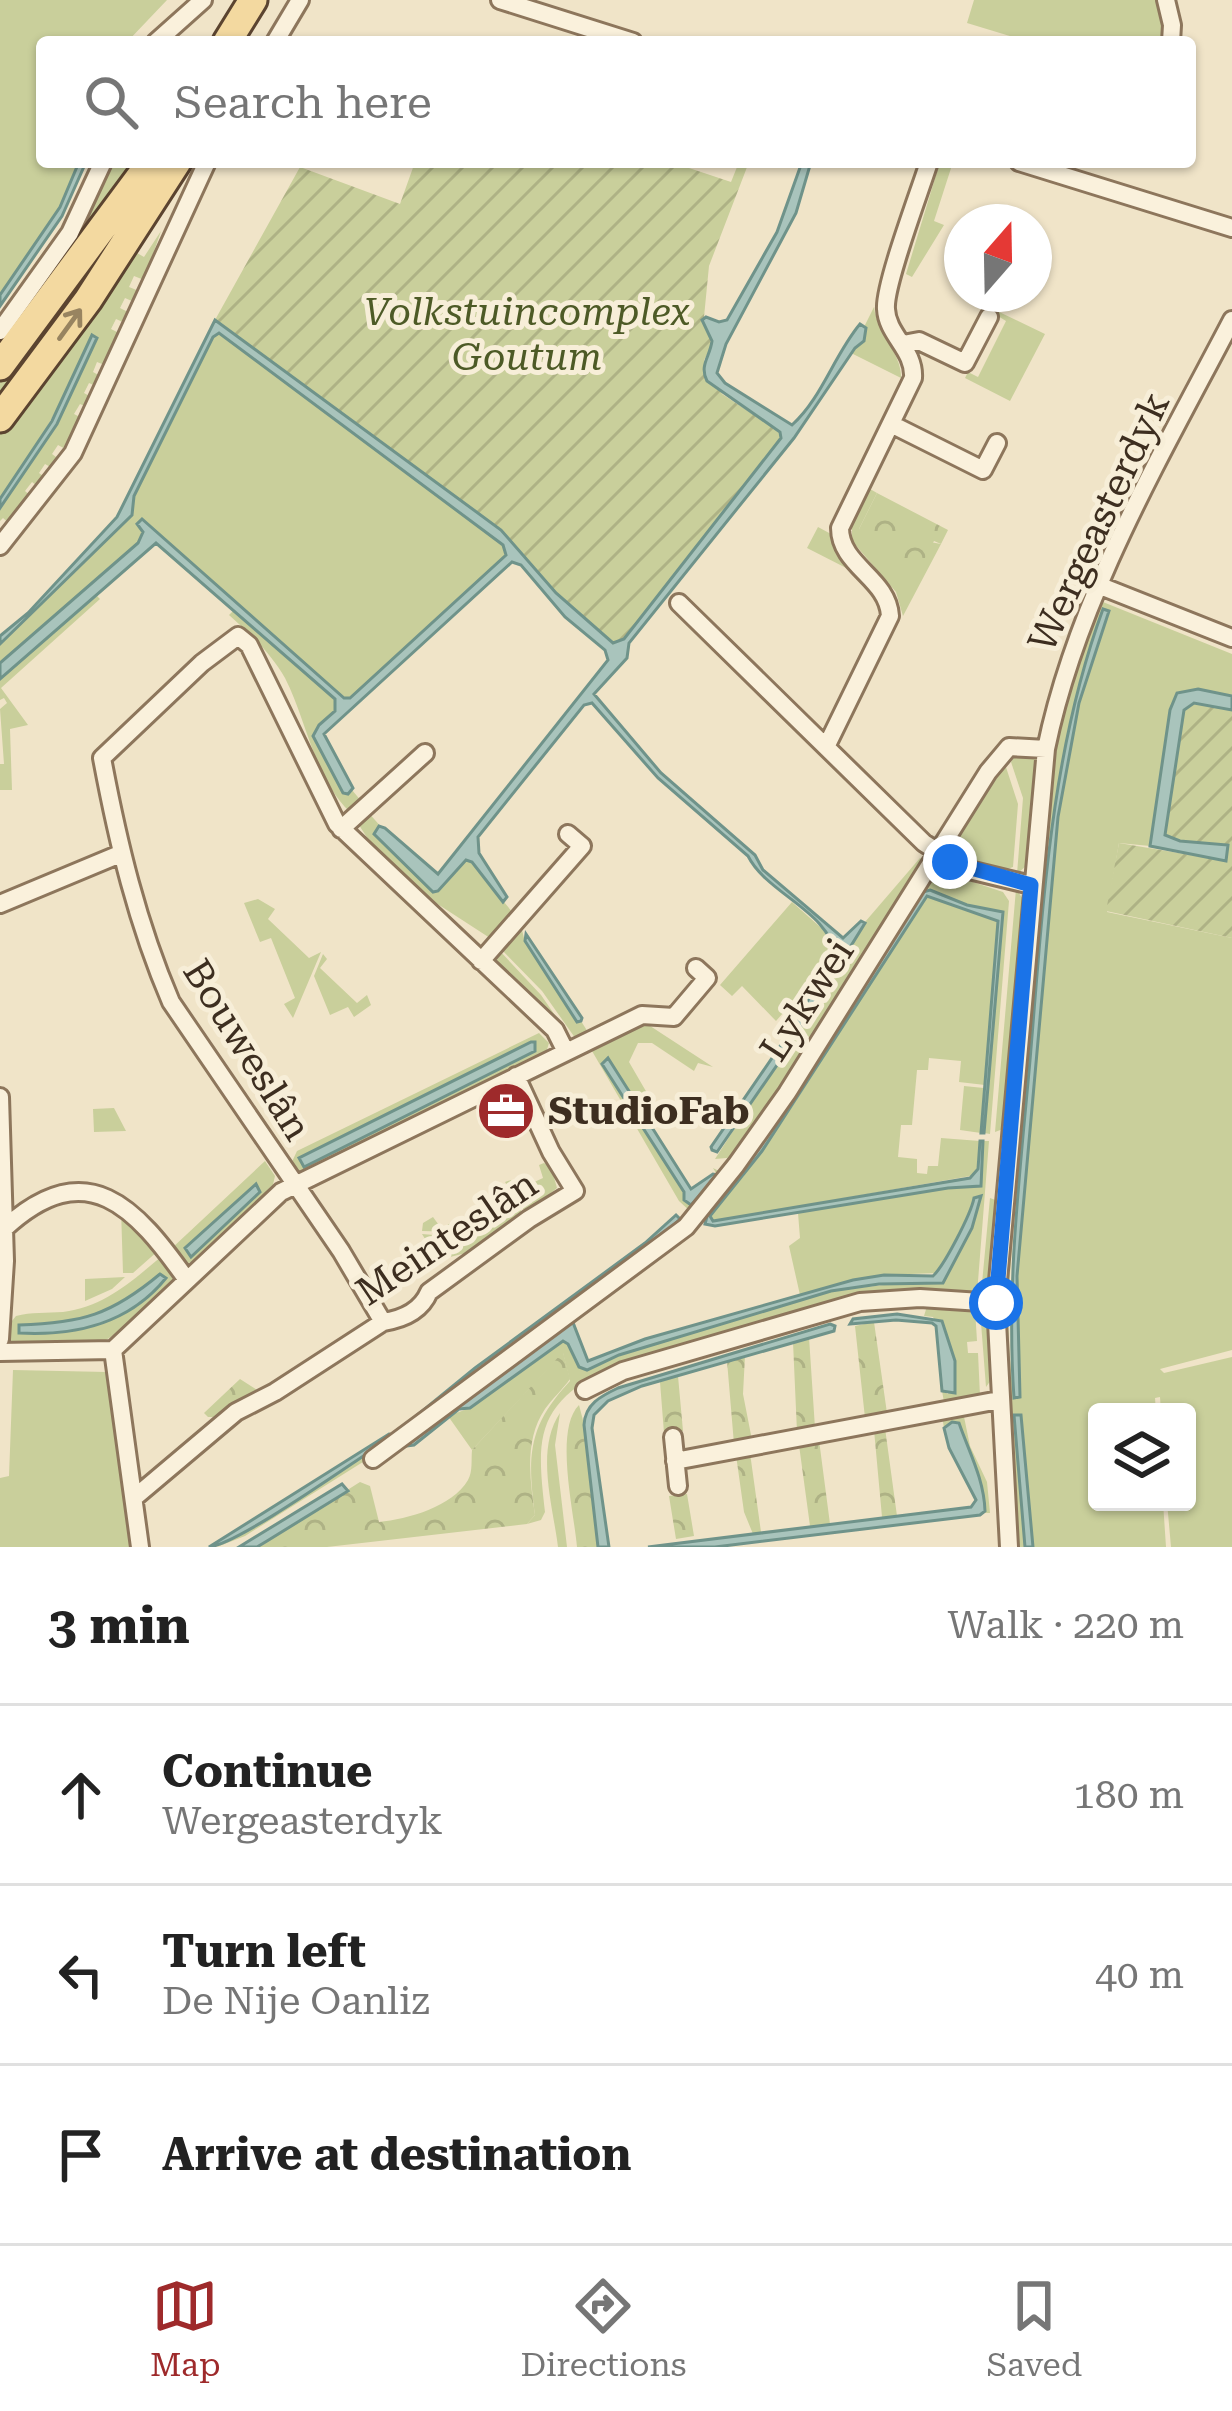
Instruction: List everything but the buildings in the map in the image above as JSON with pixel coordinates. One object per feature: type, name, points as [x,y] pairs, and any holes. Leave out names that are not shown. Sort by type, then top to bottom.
[{"type":"main road","points":[[231,36],[253,0]]},
{"type":"main road","points":[[253,36],[274,0]]},
{"type":"main road","points":[[0,366],[147,168]]},
{"type":"main road","points":[[0,418],[88,300],[173,168]]},
{"type":"street","points":[[163,36],[203,0]]},
{"type":"street","points":[[278,36],[300,0]]},
{"type":"street","points":[[500,0],[536,5],[617,36]]},
{"type":"street","points":[[1166,0],[1171,36]]},
{"type":"street","points":[[0,331],[70,233],[100,168]]},
{"type":"street","points":[[0,546],[62,471],[81,438],[204,168]]},
{"type":"street","points":[[826,747],[890,616],[884,593],[843,548],[839,537],[842,520],[914,379],[911,359],[886,317],[885,304],[927,168]]},
{"type":"street","points":[[1038,168],[1232,228]]},
{"type":"street","points":[[903,344],[919,341],[965,363],[989,317]]},
{"type":"street","name":"Wergeasterdyk","points":[[1009,1547],[996,1303],[1046,749],[1065,674],[1098,585],[1232,320]]},
{"type":"street","points":[[892,424],[983,470],[997,443]]},
{"type":"street","points":[[1098,585],[1232,638]]},
{"type":"street","points":[[679,603],[938,854],[965,869],[1031,885]]},
{"type":"street","name":"Bouweslân","points":[[341,829],[249,645],[238,636],[202,663],[101,758],[120,854],[171,1002],[341,1251],[383,1322]]},
{"type":"street","name":"Lykwei","points":[[373,1460],[686,1227],[787,1093],[1009,747],[1046,749]]},
{"type":"street","points":[[425,753],[341,829],[555,1030],[566,1052]]},
{"type":"street","points":[[481,961],[582,846],[568,834]]},
{"type":"street","points":[[0,904],[120,854]]},
{"type":"street","points":[[0,1352],[113,1350],[281,1192],[642,1015],[674,1017],[707,978],[696,968]]},
{"type":"street","name":"Meinteslân","points":[[134,1498],[236,1412],[383,1322],[401,1319],[425,1303],[430,1292],[575,1191],[516,1076]]},
{"type":"street","points":[[0,1097],[4,1229],[0,1339]]},
{"type":"street","points":[[4,1229],[44,1199],[70,1193],[101,1196],[141,1219],[187,1280]]},
{"type":"street","points":[[585,1390],[623,1371],[860,1302],[920,1298],[996,1303]]},
{"type":"street","points":[[113,1350],[140,1547]]},
{"type":"street","points":[[675,1462],[999,1400]]},
{"type":"street","points":[[673,1437],[677,1486]]},
{"type":"green space","points":[[0,0],[167,0],[133,36],[36,36],[36,168],[76,168],[60,207],[0,295]]},
{"type":"green space","points":[[974,0],[1158,0],[1165,17],[1162,36],[1010,36],[967,23]]},
{"type":"green space","points":[[106,168],[128,168],[95,225],[0,352],[0,341],[58,260]]},
{"type":"green space","points":[[157,168],[131,220],[0,403],[0,378]]},
{"type":"green space","name":"Volkstuincomplex Goutum","points":[[299,168],[400,204],[413,168],[689,168],[731,182],[737,168],[747,168],[709,266],[704,317],[712,346],[704,360],[722,394],[780,432],[781,438],[624,639],[614,643],[556,593],[501,530],[215,320]]},
{"type":"green space","points":[[938,168],[951,168],[934,221],[944,225],[912,277],[906,274]]},
{"type":"green space","points":[[161,231],[144,280],[134,276],[129,287],[139,291],[134,302],[125,298],[120,308],[130,313],[125,323],[116,319],[111,329],[121,334],[107,366],[97,362],[93,372],[102,377],[98,387],[89,383],[84,393],[93,398],[89,408],[80,404],[74,414],[84,419],[67,450],[58,445],[52,454],[60,460],[54,469],[45,464],[39,473],[47,479],[41,489],[32,482],[25,491],[33,498],[11,525],[3,518],[0,521],[0,508],[57,424],[72,382],[29,459],[0,499],[0,430],[97,300],[137,253],[144,257]]},
{"type":"green space","points":[[874,307],[898,360],[901,378],[851,353]]},
{"type":"green space","points":[[993,313],[1045,334],[1010,401],[965,378],[968,372],[978,377],[1006,321]]},
{"type":"green space","points":[[220,332],[504,545],[506,555],[350,698],[344,698],[141,519],[138,543],[0,663],[0,644],[132,515],[134,496],[213,337]]},
{"type":"green space","points":[[870,489],[877,493],[859,529],[941,544],[903,616],[896,592],[852,541],[852,526]]},
{"type":"green space","points":[[877,493],[948,530],[941,544],[934,541],[909,588],[859,529]]},
{"type":"green space","points":[[818,527],[831,534],[856,573],[807,548]]},
{"type":"green space","points":[[97,596],[100,599],[1,688],[28,725],[10,729],[12,790],[0,790],[0,764],[4,764],[0,709],[7,703],[0,700],[0,679]]},
{"type":"green space","points":[[1098,600],[1232,654],[1232,696],[1198,689],[1177,694],[1170,710],[1150,846],[1119,843],[1107,912],[1232,938],[1232,1350],[1160,1369],[1164,1373],[1232,1357],[1232,1547],[1171,1547],[1168,1511],[1196,1511],[1196,1403],[1160,1403],[1160,1397],[1155,1403],[1088,1403],[1088,1511],[1164,1511],[1166,1547],[1033,1547],[1022,1416],[1018,1414],[1014,1416],[1025,1547],[1018,1547],[1002,1314],[1047,785],[1066,692]],"holes":[[[1104,610],[1108,612],[1079,703],[1058,817],[1017,1276],[1020,1397],[1015,1398],[1009,1331],[1011,1261],[1046,863],[1067,734]]]},
{"type":"green space","points":[[233,611],[335,699],[335,711],[313,736],[342,792],[352,790],[362,802],[350,812],[319,766],[285,678],[267,652],[229,615]]},
{"type":"green space","points":[[1194,703],[1232,710],[1232,938],[1106,911],[1119,843],[1226,861],[1227,845],[1165,835],[1183,710]]},
{"type":"green space","points":[[1017,753],[1036,756],[1037,765],[1026,866],[1017,874],[1023,798],[1011,762]]},
{"type":"green space","points":[[1004,761],[1018,804],[1013,867],[998,870],[951,853],[950,843]]},
{"type":"green space","points":[[367,811],[438,891],[462,862],[471,862],[513,913],[493,940],[436,903],[368,839],[357,822]]},
{"type":"green space","points":[[920,858],[927,864],[819,1037],[801,1033],[783,1013],[776,1021],[742,986],[732,996],[720,985],[792,902],[827,933],[835,956],[794,1023],[799,1030],[865,922]]},
{"type":"green space","points":[[946,873],[1003,892],[1009,901],[990,1134],[984,1133],[1003,913],[930,890],[917,901],[791,1101],[697,1227],[930,875]]},
{"type":"green space","points":[[1016,889],[1023,899],[1004,1123],[995,1132]]},
{"type":"green space","points":[[931,896],[998,921],[985,1085],[959,1082],[961,1061],[929,1058],[928,1070],[917,1070],[912,1125],[901,1125],[898,1157],[917,1159],[917,1173],[927,1174],[928,1166],[938,1166],[941,1138],[980,1141],[976,1175],[713,1221],[712,1210],[743,1177],[794,1104],[924,898]]},
{"type":"green space","points":[[258,899],[275,909],[268,919],[309,958],[321,952],[293,1018],[284,1004],[295,998],[271,938],[260,942],[244,903]]},
{"type":"green space","points":[[521,926],[524,938],[591,1037],[578,1042],[542,991],[500,948]]},
{"type":"green space","points":[[499,950],[541,995],[570,1037],[496,967],[493,958]]},
{"type":"green space","points":[[323,954],[327,959],[320,968],[357,1003],[367,995],[371,1005],[354,1017],[348,1007],[330,1015],[314,976]]},
{"type":"green space","points":[[644,1022],[713,1067],[698,1063],[694,1071],[652,1043],[638,1043],[629,1062],[647,1093],[637,1103],[608,1058],[602,1063],[685,1201],[716,1173],[713,1168],[725,1174],[693,1214],[679,1201],[592,1051]]},
{"type":"green space","points":[[539,1033],[549,1043],[546,1053],[302,1173],[290,1166],[297,1151]],"holes":[[[535,1043],[535,1051],[305,1166],[299,1158]]]},
{"type":"green space","points":[[793,1038],[808,1054],[738,1157],[715,1159]]},
{"type":"green space","points":[[964,1086],[984,1088],[981,1133],[960,1130]]},
{"type":"green space","points":[[114,1108],[126,1131],[94,1132],[93,1109]]},
{"type":"green space","points":[[983,1141],[989,1141],[977,1294],[859,1295],[603,1371],[564,1398],[545,1429],[541,1466],[545,1512],[541,1520],[527,1524],[535,1515],[531,1458],[538,1427],[570,1381],[563,1353],[472,1450],[448,1416],[470,1408],[563,1341],[574,1360],[587,1370],[619,1355],[831,1291],[946,1278],[972,1228],[974,1198],[938,1273],[883,1275],[800,1295],[789,1246],[800,1238],[798,1213],[980,1186]]},
{"type":"green space","points":[[265,1161],[275,1176],[272,1189],[199,1259],[186,1264],[171,1249]]},
{"type":"green space","points":[[539,1165],[551,1167],[557,1188],[526,1213],[505,1182],[511,1180],[517,1190],[543,1178]]},
{"type":"green space","points":[[503,1183],[511,1199],[457,1232],[422,1231],[423,1223],[433,1217],[441,1228],[502,1198],[497,1187]]},
{"type":"green space","points":[[990,1198],[998,1201],[990,1283],[981,1294]]},
{"type":"green space","points":[[513,1202],[524,1214],[474,1251],[438,1260],[422,1234],[458,1237]]},
{"type":"green space","points":[[121,1209],[159,1250],[133,1273],[123,1273]]},
{"type":"green space","points":[[162,1256],[176,1276],[174,1282],[132,1324],[96,1346],[9,1340],[7,1327],[16,1316],[92,1305]],"holes":[[[160,1274],[138,1306],[112,1320],[19,1333],[93,1318],[124,1302]]]},
{"type":"green space","points":[[125,1277],[112,1289],[85,1301],[85,1279]]},
{"type":"green space","points":[[927,1306],[975,1309],[977,1341],[967,1342],[968,1353],[978,1353],[980,1396],[944,1402],[942,1391],[948,1394],[955,1361],[933,1317],[924,1316]]},
{"type":"green space","points":[[980,1310],[989,1318],[991,1380],[986,1387]]},
{"type":"green space","points":[[874,1322],[887,1413],[865,1418],[855,1326]]},
{"type":"green space","points":[[809,1337],[815,1428],[797,1432],[793,1342]]},
{"type":"green space","points":[[563,1352],[570,1379],[545,1409],[534,1434],[530,1474],[535,1515],[527,1524],[327,1547],[257,1547],[360,1482],[370,1486],[379,1522],[416,1515],[451,1498],[470,1477],[472,1450]]},
{"type":"green space","points":[[745,1356],[743,1394],[752,1440],[734,1444],[727,1361]]},
{"type":"green space","points":[[13,1370],[107,1372],[132,1547],[0,1547],[0,1478],[9,1476]]},
{"type":"green space","points":[[678,1376],[683,1431],[664,1433],[660,1382]]},
{"type":"green space","points":[[240,1379],[257,1390],[208,1417],[204,1413]]},
{"type":"green space","points":[[579,1405],[598,1547],[577,1547],[567,1452],[572,1417]]},
{"type":"green space","points":[[963,1412],[970,1446],[987,1482],[990,1513],[984,1513],[979,1479],[959,1424],[951,1422],[944,1428],[942,1416]]},
{"type":"green space","points":[[560,1413],[555,1445],[567,1547],[558,1547],[547,1461]]},
{"type":"green space","points":[[885,1428],[897,1516],[882,1517],[874,1430]]},
{"type":"green space","points":[[396,1431],[400,1437],[382,1450],[245,1536],[217,1547]]},
{"type":"green space","points":[[819,1440],[830,1524],[810,1526],[799,1445]]},
{"type":"green space","points":[[750,1453],[761,1532],[753,1534],[744,1512],[736,1455]]},
{"type":"green space","points":[[687,1494],[694,1536],[676,1539],[669,1496]]},
{"type":"water","points":[[76,168],[83,168],[62,216],[0,306],[0,295],[60,207]]},
{"type":"water","points":[[800,168],[809,168],[796,213],[726,344],[717,373],[725,383],[792,425],[812,402],[860,324],[866,328],[864,341],[794,438],[629,643],[627,658],[594,694],[661,773],[843,938],[861,921],[865,923],[799,1030],[794,1023],[835,956],[831,941],[811,915],[658,778],[592,703],[584,705],[478,837],[479,853],[507,897],[503,902],[466,860],[433,892],[374,834],[379,826],[385,828],[438,874],[608,660],[605,650],[565,617],[521,565],[512,562],[324,734],[353,788],[348,794],[343,793],[313,736],[335,711],[335,699],[156,543],[0,679],[0,663],[138,543],[143,532],[137,524],[142,519],[344,698],[350,698],[506,555],[503,545],[219,333],[134,496],[132,515],[0,644],[0,636],[28,613],[117,517],[215,320],[501,530],[556,593],[613,643],[624,639],[781,438],[780,432],[707,381],[705,366],[712,341],[702,320],[727,320],[777,232]]},
{"type":"water","points":[[92,335],[97,338],[57,424],[0,508],[0,499],[52,421]]},
{"type":"water","points":[[1103,609],[1109,611],[1079,703],[1058,817],[1017,1276],[1020,1397],[1014,1398],[1015,1229],[1051,831],[1071,719]]},
{"type":"water","points":[[1198,689],[1232,696],[1232,710],[1194,703],[1184,710],[1165,835],[1228,845],[1226,861],[1150,846],[1170,710],[1177,693]]},
{"type":"water","points":[[930,890],[967,905],[1003,912],[984,1133],[998,921],[927,896],[762,1151],[710,1216],[713,1221],[970,1178],[978,1169],[983,1141],[981,1186],[705,1224],[709,1209],[791,1101],[923,892]]},
{"type":"water","points":[[526,934],[581,1021],[577,1022],[525,941]]},
{"type":"water","points":[[785,1039],[793,1042],[717,1152],[712,1150],[711,1147]]},
{"type":"water","points":[[535,1042],[535,1051],[304,1167],[299,1158]]},
{"type":"water","points":[[608,1058],[691,1189],[718,1175],[691,1205],[602,1064]]},
{"type":"water","points":[[256,1184],[260,1192],[191,1257],[185,1248]]},
{"type":"water","points":[[981,1196],[972,1228],[943,1283],[831,1291],[619,1355],[587,1370],[579,1367],[563,1341],[470,1408],[459,1409],[414,1445],[406,1446],[572,1320],[588,1361],[645,1339],[853,1280],[933,1276],[974,1198]]},
{"type":"water","points":[[676,1215],[680,1219],[647,1250],[404,1426],[645,1243]]},
{"type":"water","points":[[160,1274],[166,1278],[151,1294],[100,1324],[61,1332],[19,1333],[19,1325],[78,1319],[110,1308]]},
{"type":"water","points":[[897,1314],[942,1321],[955,1361],[955,1393],[942,1391],[932,1323],[850,1324],[853,1319]]},
{"type":"water","points":[[830,1324],[834,1331],[642,1386],[608,1401],[594,1415],[592,1428],[609,1547],[598,1547],[584,1425],[595,1402],[618,1388]]},
{"type":"water","points":[[1014,1415],[1021,1415],[1033,1547],[1025,1547]]},
{"type":"water","points":[[959,1423],[979,1477],[985,1511],[980,1515],[715,1547],[648,1547],[971,1507],[976,1500],[944,1428]]},
{"type":"water","points":[[393,1435],[292,1503],[209,1547]]},
{"type":"water","points":[[342,1484],[348,1491],[267,1541],[257,1547],[239,1547]]},
{"type":"place","name":"StudioFab","points":[[506,1111]]},
{"type":"route","points":[[950,862],[1031,885],[996,1303]]}]
